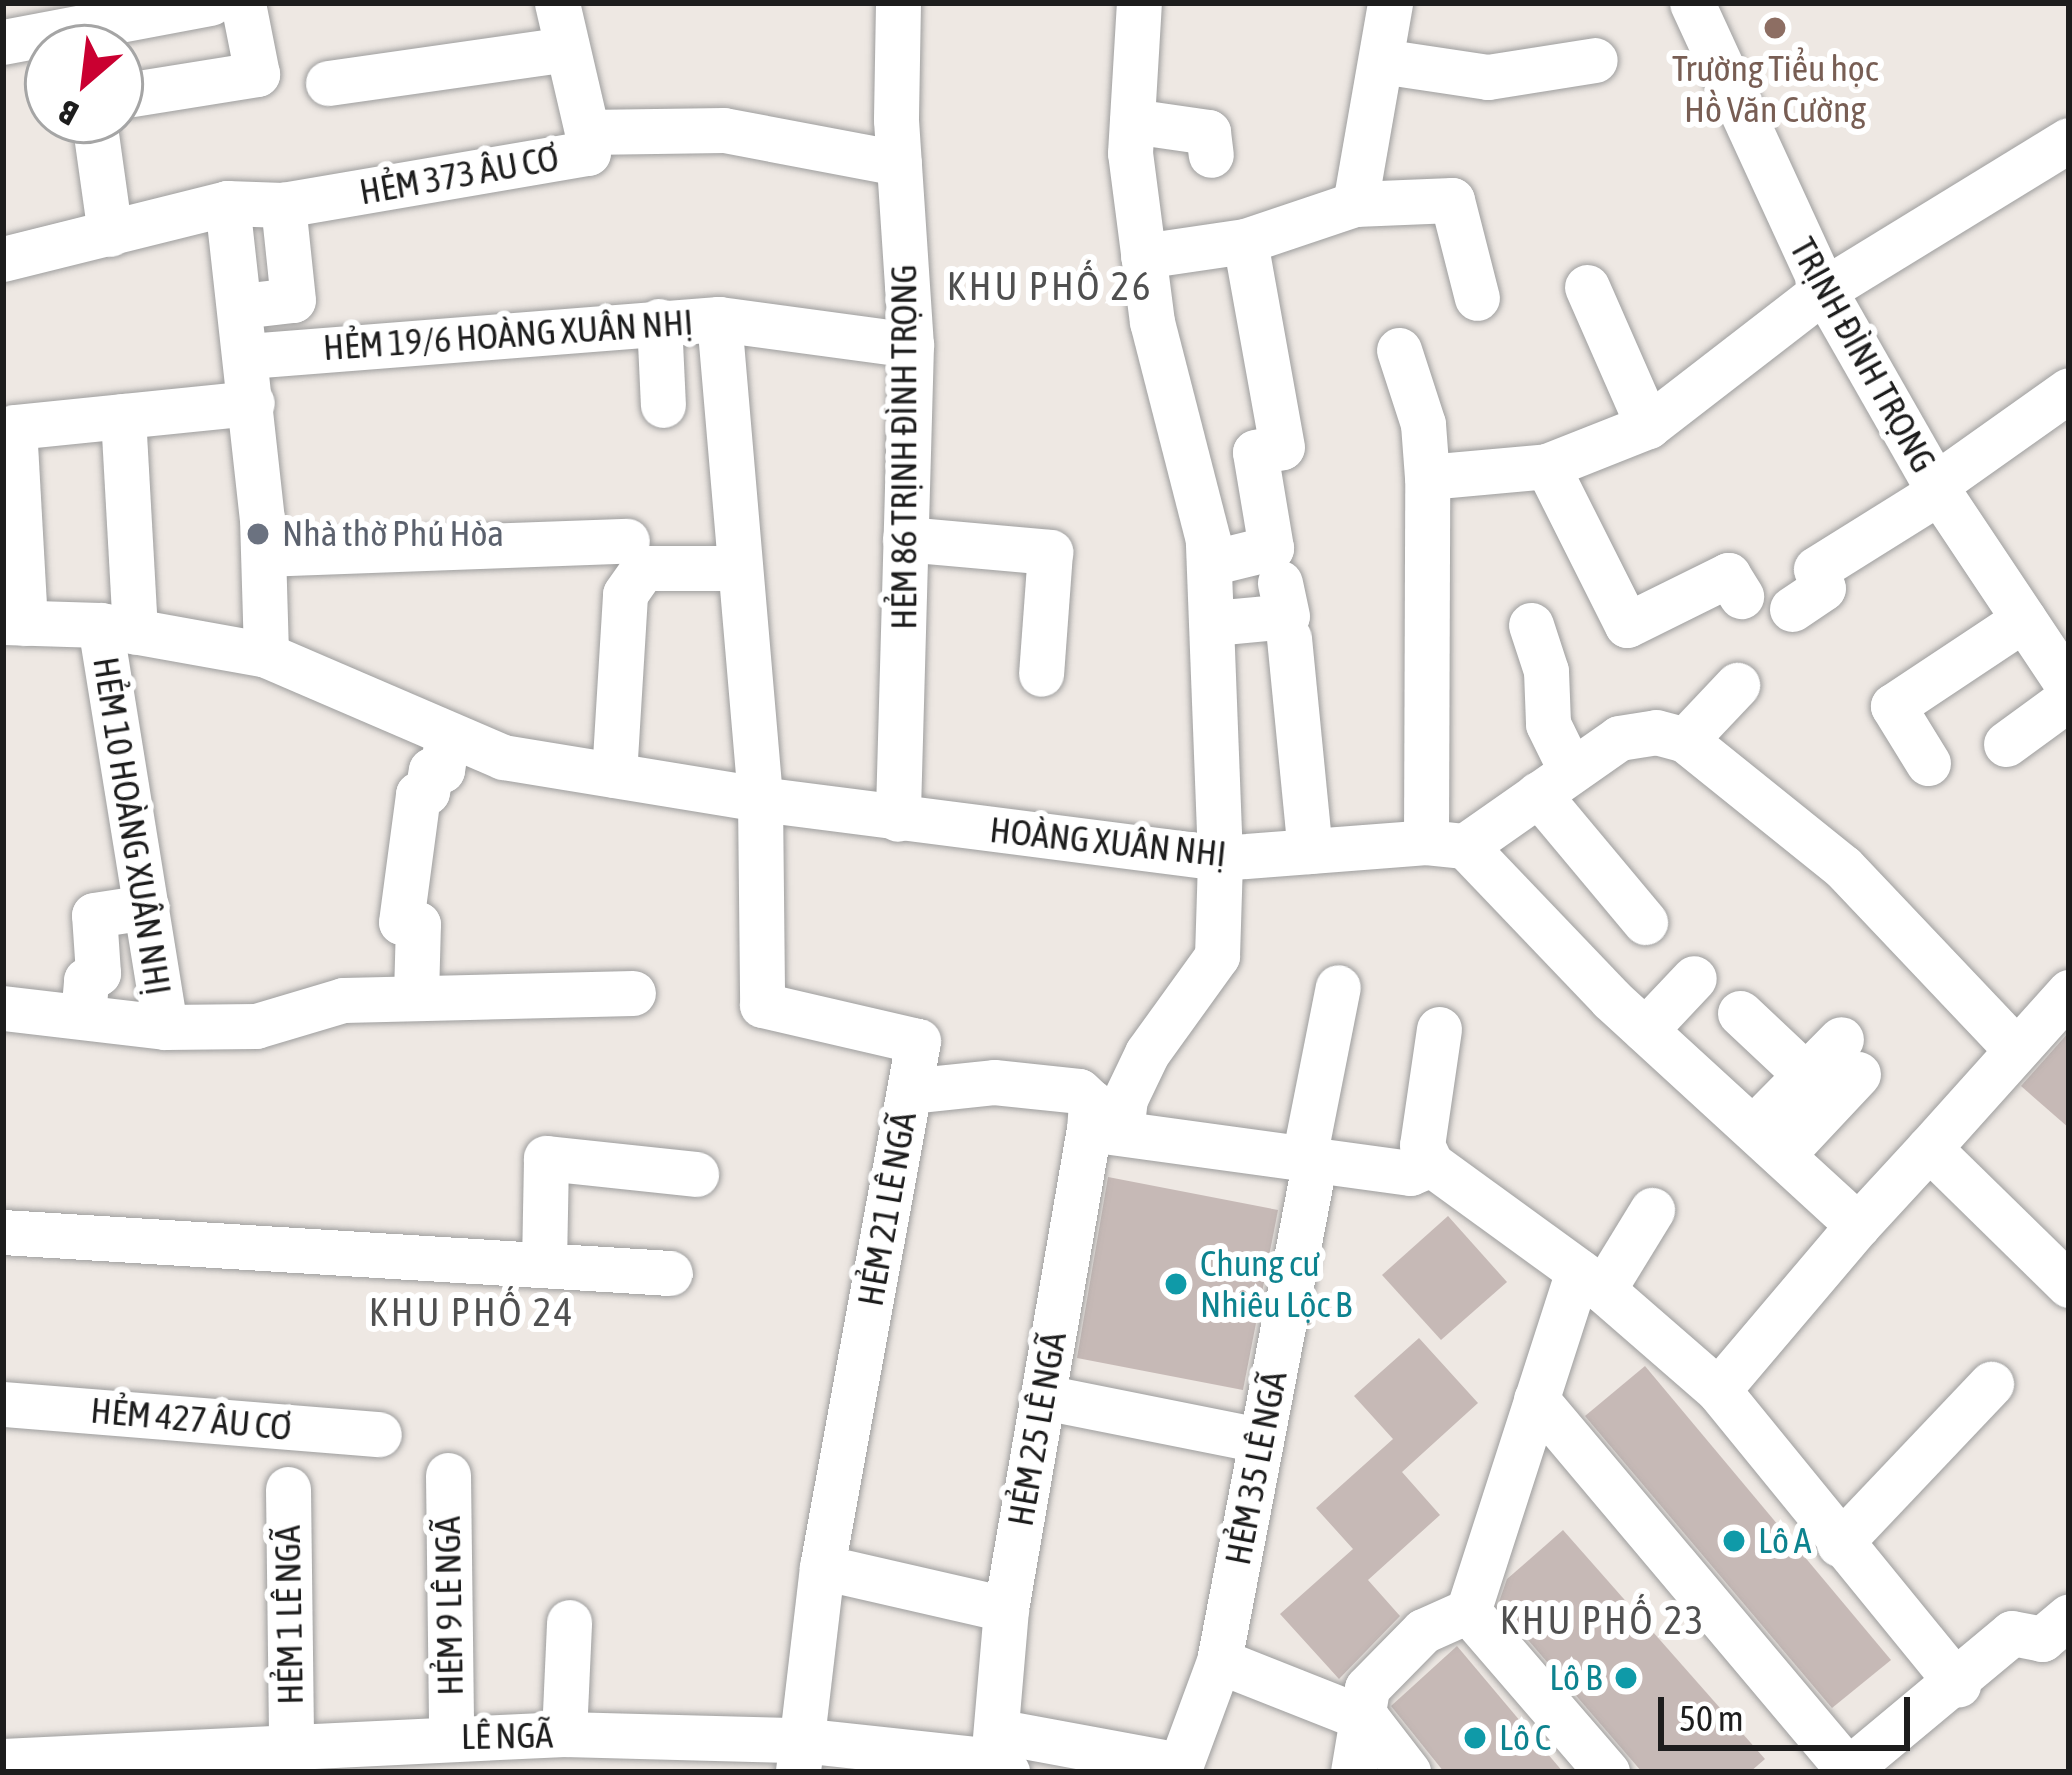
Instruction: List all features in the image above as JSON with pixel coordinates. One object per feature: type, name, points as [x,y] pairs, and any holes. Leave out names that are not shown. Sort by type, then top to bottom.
[{"type":"street","points":[[94,24],[210,3]]},
{"type":"street","points":[[144,92],[257,74],[243,3]]},
{"type":"street","name":"HẺM 86 TRỊNH ĐÌNH TRỌNG","points":[[898,3],[899,163],[911,345],[898,819]]},
{"type":"street","name":"HẺM 25 LÊ NGÃ","points":[[999,1755],[1006,1609],[1044,1397],[1105,1130],[1147,1054],[1216,956],[1220,858],[1210,563],[1143,256],[1132,121],[1139,3]]},
{"type":"street","points":[[1355,204],[1390,3]]},
{"type":"street","name":"TRỊNH ĐÌNH TRỌNG","points":[[1692,3],[1824,290],[1937,489],[2052,648]]},
{"type":"street","points":[[328,83],[569,16],[587,133]]},
{"type":"street","points":[[1381,61],[1487,77],[1595,60]]},
{"type":"street","points":[[1132,121],[1208,132],[1211,155]]},
{"type":"street","name":"HẺM 373 ÂU CƠ","points":[[3,259],[226,203],[283,205],[588,152],[587,133],[724,130],[899,163]]},
{"type":"street","points":[[1427,477],[1547,466],[1648,425],[1824,290],[2069,140]]},
{"type":"street","points":[[97,144],[110,234]]},
{"type":"street","points":[[1143,256],[1245,241],[1355,204],[1451,200],[1477,298]]},
{"type":"street","points":[[226,203],[248,356],[266,655]]},
{"type":"street","points":[[241,306],[293,300],[283,205]]},
{"type":"street","points":[[1210,563],[1271,548],[1256,452],[1282,447],[1245,241]]},
{"type":"street","points":[[1587,287],[1648,425]]},
{"type":"street","points":[[719,320],[760,799]]},
{"type":"street","name":"HẺM 19/6 HOÀNG XUÂN NHỊ","points":[[248,356],[719,320],[911,345]]},
{"type":"street","points":[[659,321],[663,405]]},
{"type":"street","points":[[1399,350],[1423,424],[1445,844],[1858,1226]]},
{"type":"street","points":[[1792,609],[1823,587],[1816,569],[1937,489],[2069,390]]},
{"type":"street","points":[[14,622],[14,427],[252,404]]},
{"type":"street","name":"HẺM 10 HOÀNG XUÂN NHỊ","points":[[123,416],[117,628],[146,907],[165,1027]]},
{"type":"street","points":[[1547,466],[1627,625],[1728,574],[1741,596]]},
{"type":"street","points":[[905,539],[1049,552],[1041,674]]},
{"type":"street","points":[[263,554],[627,541]]},
{"type":"street","points":[[614,775],[625,593],[643,568],[740,568]]},
{"type":"street","points":[[1213,622],[1287,616],[1280,583]]},
{"type":"street","name":"HOÀNG XUÂN NHỊ","points":[[14,622],[117,628],[266,655],[503,757],[760,799],[1220,858],[1445,844]]},
{"type":"street","points":[[1531,626],[1546,671],[1555,783],[1645,922]]},
{"type":"street","points":[[1928,764],[1893,706],[2052,648]]},
{"type":"street","points":[[1214,675],[1291,655],[1310,850]]},
{"type":"street","points":[[1685,740],[1737,686]]},
{"type":"street","points":[[2006,744],[2069,698]]},
{"type":"street","points":[[1445,844],[1555,783],[1619,737],[1656,732],[1685,740],[1843,867],[2014,1048]]},
{"type":"street","points":[[416,995],[418,924],[401,922],[418,794],[427,792],[431,770],[442,770],[448,734]]},
{"type":"street","name":"HẺM 21 LÊ NGÃ","points":[[760,799],[762,1005],[918,1041],[822,1567],[799,1756]]},
{"type":"street","points":[[83,1016],[86,980],[98,973],[94,915],[146,907]]},
{"type":"street","points":[[1645,1030],[1694,978]]},
{"type":"street","name":"HẺM 35 LÊ NGÃ","points":[[1179,1768],[1220,1661],[1338,987]]},
{"type":"street","points":[[1718,1390],[2014,1048],[2069,992]]},
{"type":"street","points":[[3,1008],[165,1027],[256,1026],[343,1000],[633,993]]},
{"type":"street","points":[[1740,1013],[1806,1075]]},
{"type":"street","points":[[1439,1029],[1422,1145],[1431,1164],[1590,1280],[1718,1390],[1839,1544],[1958,1684]]},
{"type":"street","points":[[1849,1057],[1768,1142],[1806,1075],[1849,1057]]},
{"type":"street","points":[[909,1091],[994,1082],[1079,1091],[1091,1102],[1105,1130],[1410,1173],[1431,1164]]},
{"type":"street","points":[[1929,1148],[2069,1285]]},
{"type":"street","points":[[544,1264],[545,1158],[696,1174]]},
{"type":"street","points":[[1408,1772],[1368,1720],[1363,1704],[1376,1678],[1423,1631],[1468,1611],[1536,1399],[1590,1280],[1652,1210]]},
{"type":"street","points":[[3,1232],[670,1273]]},
{"type":"street","points":[[1839,1544],[1991,1384]]},
{"type":"street","points":[[1044,1397],[1260,1440]]},
{"type":"street","points":[[1536,1399],[1846,1771],[1958,1684],[2012,1633],[2042,1640],[2069,1616]]},
{"type":"street","name":"HẺM 427 ÂU CƠ","points":[[3,1403],[379,1434]]},
{"type":"street","name":"HẺM 9 LÊ NGÃ","points":[[448,1475],[451,1737]]},
{"type":"street","name":"HẺM 1 LÊ NGÃ","points":[[288,1489],[291,1741]]},
{"type":"street","points":[[822,1567],[1006,1609]]},
{"type":"street","points":[[1468,1611],[1607,1772]]},
{"type":"street","points":[[564,1734],[569,1622]]},
{"type":"street","points":[[1220,1661],[1368,1720]]},
{"type":"street","points":[[1353,1772],[1368,1720]]},
{"type":"street","name":"LÊ NGÃ","points":[[3,1761],[291,1741],[354,1756],[451,1737],[507,1753],[564,1734],[799,1756],[999,1755],[1179,1768]]},
{"type":"building","points":[[2069,1032],[2069,1128],[2021,1086]]},
{"type":"building","name":"Chung cư Nhiêu Lộc B","points":[[1108,1177],[1278,1210],[1243,1390],[1077,1358]]},
{"type":"building","points":[[1448,1216],[1507,1282],[1441,1340],[1382,1275]]},
{"type":"building","points":[[1419,1338],[1478,1403],[1402,1472],[1440,1515],[1368,1580],[1400,1616],[1339,1679],[1280,1614],[1353,1549],[1316,1508],[1393,1439],[1354,1396]]},
{"type":"building","name":"Lô A","points":[[1645,1366],[1891,1660],[1832,1708],[1585,1416]]},
{"type":"building","name":"Lô B","points":[[1563,1530],[1765,1759],[1750,1772],[1642,1772],[1498,1605],[1507,1579]]},
{"type":"building","name":"Lô C","points":[[1457,1646],[1563,1772],[1444,1772],[1391,1706]]},
{"type":"place","name":"Trường Tiểu học Hồ Văn Cường","points":[[1775,28]]},
{"type":"place","name":"Nhà thờ Phú Hòa","points":[[258,534]]},
{"type":"place","name":"Chung cư Nhiêu Lộc B","points":[[1176,1284]]},
{"type":"place","name":"Lô A","points":[[1734,1541]]},
{"type":"place","name":"Lô B","points":[[1626,1678]]},
{"type":"place","name":"Lô C","points":[[1475,1738]]},
{"type":"district","name":"KHU PHỐ 26","points":[[1050,286]]},
{"type":"district","name":"KHU PHỐ 24","points":[[472,1312]]},
{"type":"district","name":"KHU PHỐ 23","points":[[1603,1620]]}]
